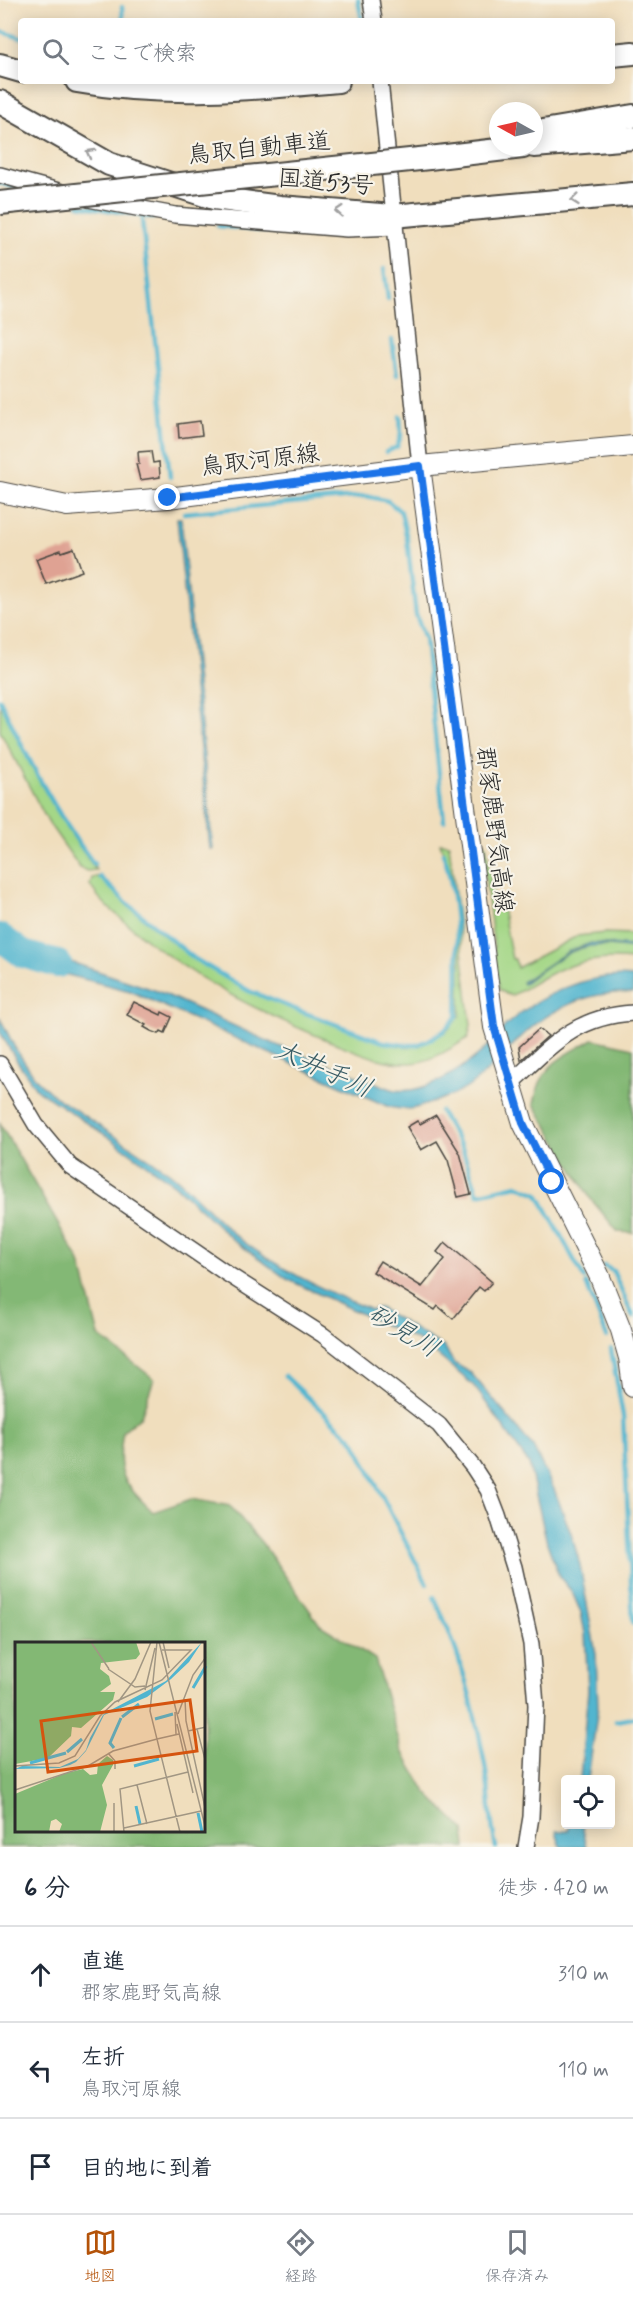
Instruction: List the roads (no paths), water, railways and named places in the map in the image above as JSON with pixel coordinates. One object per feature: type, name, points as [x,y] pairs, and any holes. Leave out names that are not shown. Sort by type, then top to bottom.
[{"type":"highway","points":[[615,55],[633,53]]},
{"type":"highway","points":[[0,64],[18,69]]},
{"type":"highway","points":[[94,84],[167,91],[249,89],[305,84]]},
{"type":"highway","name":"国道53号","points":[[0,102],[109,164],[214,198],[394,221],[633,194]]},
{"type":"highway","points":[[543,136],[633,116]]},
{"type":"highway","name":"鳥取自動車道","points":[[543,137],[633,125]]},
{"type":"highway","name":"鳥取自動車道","points":[[543,139],[633,138]]},
{"type":"highway","name":"鳥取自動車道","points":[[0,193],[428,153],[489,140]]},
{"type":"highway","name":"鳥取自動車道","points":[[0,203],[489,145]]},
{"type":"main road","points":[[420,466],[633,446]]},
{"type":"main road","name":"鳥取河原線","points":[[0,492],[67,506],[168,498],[420,466]]},
{"type":"main road","name":"郡家鹿野気高線","points":[[420,466],[494,1026],[523,1123],[599,1275],[629,1358],[633,1387]]},
{"type":"street","points":[[371,0],[374,18]]},
{"type":"street","points":[[380,84],[420,466]]},
{"type":"street","points":[[0,174],[102,203],[175,216],[347,229],[394,221]]},
{"type":"street","points":[[510,1084],[564,1035],[577,1027],[609,1016],[633,1013]]},
{"type":"street","points":[[0,1064],[36,1125],[70,1166],[226,1273],[323,1335],[439,1425],[473,1467],[488,1490],[498,1516],[514,1567],[531,1644],[536,1705],[531,1817],[526,1847]]},
{"type":"water","points":[[177,518],[181,518],[213,849],[210,849]]},
{"type":"water","points":[[591,943],[633,946],[633,949],[601,945],[581,948],[555,961],[523,984],[522,982],[569,951]]},
{"type":"water","points":[[23,946],[160,992],[274,1044],[394,1090],[420,1088],[446,1077],[482,1052],[519,1014],[533,1004],[565,988],[599,978],[633,977],[633,993],[602,994],[563,1007],[531,1028],[482,1076],[466,1088],[421,1106],[401,1109],[389,1107],[130,991],[17,962]]},
{"type":"water","name":"砂見川","points":[[0,1018],[15,1048],[36,1079],[53,1095],[169,1172],[227,1228],[251,1247],[318,1286],[371,1310],[380,1308],[444,1347],[454,1363],[471,1373],[533,1447],[554,1489],[572,1536],[580,1565],[596,1654],[598,1707],[589,1775],[580,1775],[588,1690],[585,1633],[581,1613],[572,1592],[559,1576],[547,1543],[529,1464],[473,1385],[423,1343],[287,1279],[232,1239],[175,1185],[107,1136],[37,1090],[0,1032]]},
{"type":"water","points":[[569,1829],[583,1829],[587,1847],[561,1847],[556,1831],[568,1831]]},
{"type":"waterway","points":[[358,0],[361,18]]},
{"type":"waterway","points":[[122,7],[123,18]]},
{"type":"waterway","points":[[0,31],[18,37]]},
{"type":"waterway","points":[[0,183],[27,191]]},
{"type":"waterway","points":[[79,205],[153,218]]},
{"type":"waterway","points":[[142,221],[170,477]]},
{"type":"waterway","points":[[218,226],[320,234]]},
{"type":"waterway","points":[[384,269],[388,299]]},
{"type":"waterway","points":[[392,340],[397,375]]},
{"type":"waterway","points":[[386,452],[397,447],[401,435],[400,416]]},
{"type":"waterway","points":[[184,513],[366,496],[388,501],[401,512],[407,539],[416,615],[425,639],[444,821]]},
{"type":"waterway","points":[[0,700],[42,784],[94,864]]},
{"type":"waterway","points":[[100,877],[128,904],[195,959],[249,991],[383,1042],[417,1045],[444,1031],[457,1017],[455,913],[449,872],[443,853]]},
{"type":"waterway","name":"大井手川","points":[[0,937],[23,954],[58,964]]},
{"type":"waterway","points":[[440,1111],[462,1148],[478,1194],[517,1185],[538,1194],[584,1278]]},
{"type":"waterway","points":[[604,1266],[613,1271],[633,1317]]},
{"type":"waterway","points":[[586,1283],[607,1337]]},
{"type":"waterway","points":[[611,1349],[623,1416],[633,1624]]},
{"type":"waterway","points":[[285,1376],[354,1441],[427,1584]]},
{"type":"waterway","points":[[434,1597],[458,1656],[475,1718],[486,1771],[496,1847]]},
{"type":"waterway","points":[[616,1721],[633,1718]]}]
